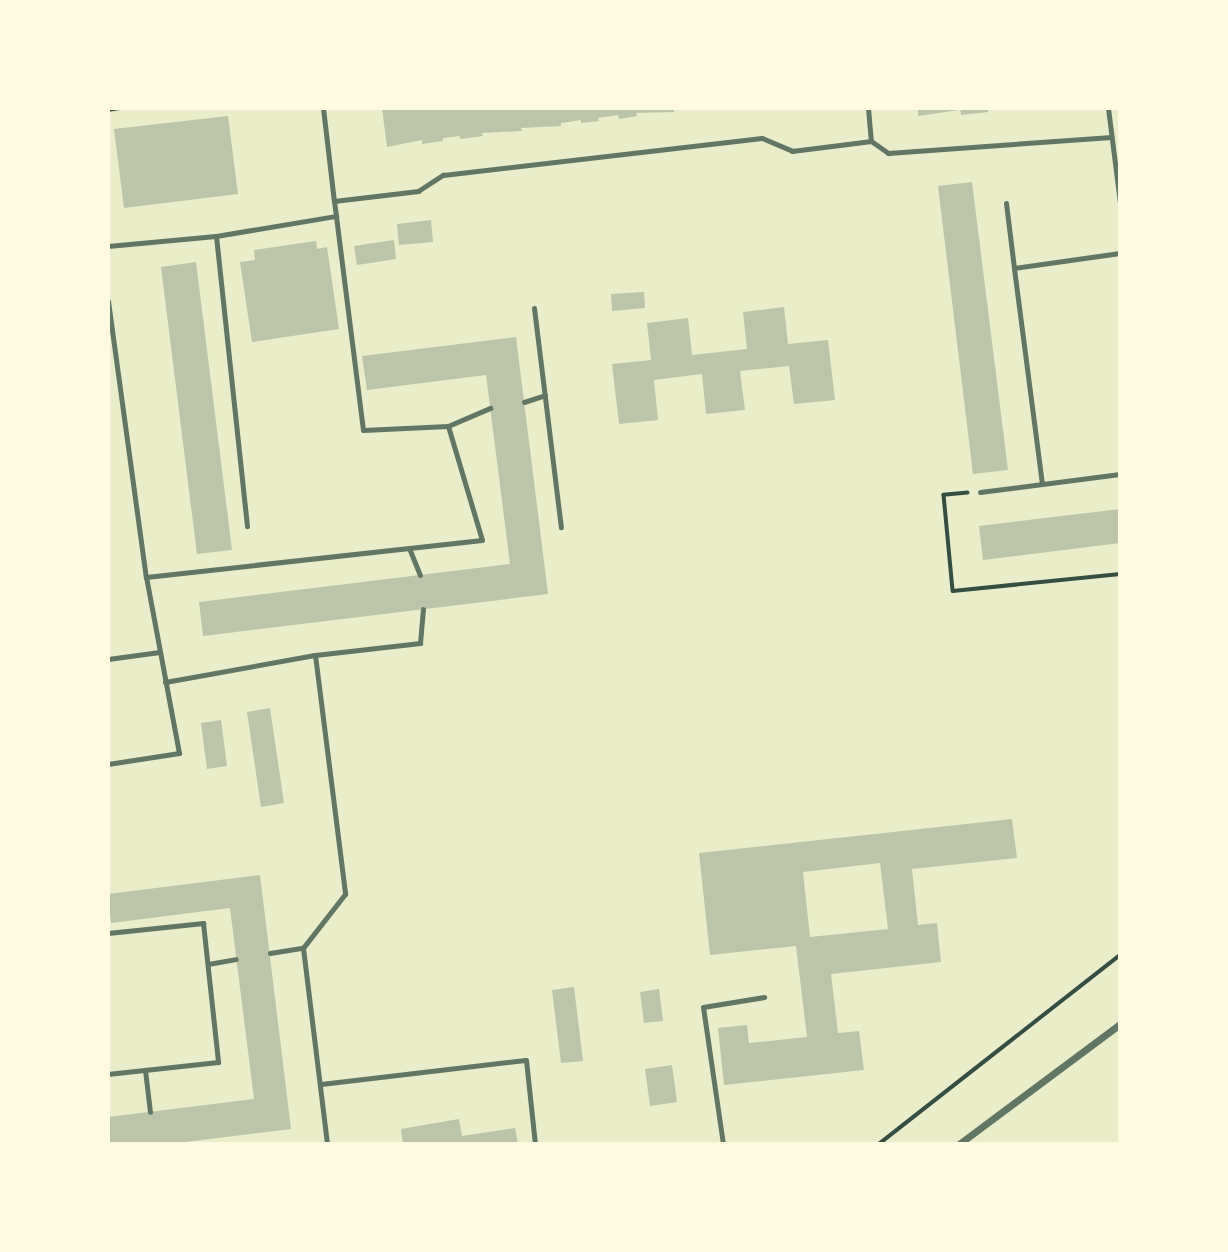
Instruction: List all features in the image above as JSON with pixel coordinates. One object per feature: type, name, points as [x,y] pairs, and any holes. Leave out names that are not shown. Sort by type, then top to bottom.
[{"type":"street","points":[[958,1143],[1119,1024]]},
{"type":"lane","points":[[323,108],[363,430],[449,426],[491,408]]},
{"type":"lane","points":[[868,108],[871,141]]},
{"type":"lane","points":[[1108,108],[1119,203]]},
{"type":"lane","points":[[334,201],[418,191],[443,175],[762,138],[792,151],[871,141],[888,153],[1111,137]]},
{"type":"lane","points":[[1006,203],[1042,484]]},
{"type":"lane","points":[[108,246],[216,236],[336,216]]},
{"type":"lane","points":[[216,236],[247,526]]},
{"type":"lane","points":[[1014,268],[1119,253]]},
{"type":"lane","points":[[108,301],[146,577],[179,753],[108,764]]},
{"type":"lane","points":[[534,308],[561,527]]},
{"type":"lane","points":[[524,402],[545,395]]},
{"type":"lane","points":[[146,577],[482,540],[449,426]]},
{"type":"lane","points":[[980,492],[1119,474]]},
{"type":"lane","points":[[410,548],[420,575]]},
{"type":"lane","points":[[165,682],[315,654],[420,643],[424,609]]},
{"type":"lane","points":[[108,659],[160,652]]},
{"type":"lane","points":[[270,953],[303,947],[345,894],[315,654]]},
{"type":"lane","points":[[108,933],[203,923],[218,1062],[108,1073]]},
{"type":"lane","points":[[303,947],[327,1143]]},
{"type":"lane","points":[[208,964],[236,959]]},
{"type":"lane","points":[[723,1143],[703,1007],[764,998]]},
{"type":"lane","points":[[321,1084],[526,1060],[535,1143]]},
{"type":"lane","points":[[145,1070],[150,1112]]},
{"type":"path","points":[[108,110],[119,108]]},
{"type":"path","points":[[980,492],[944,495],[953,591],[1119,575]]},
{"type":"path","points":[[879,1143],[1119,955]]},
{"type":"building","points":[[382,108],[674,108],[674,112],[636,113],[637,116],[619,119],[618,115],[598,118],[599,121],[581,123],[581,120],[561,123],[561,126],[521,128],[522,131],[482,133],[483,136],[460,139],[460,136],[443,138],[443,141],[422,144],[422,140],[387,147]]},
{"type":"building","points":[[918,108],[959,108],[959,110],[918,116]]},
{"type":"building","points":[[960,108],[988,108],[988,112],[961,115]]},
{"type":"building","points":[[228,116],[238,194],[124,208],[114,129]]},
{"type":"building","points":[[972,182],[1008,470],[973,474],[938,186]]},
{"type":"building","points":[[431,220],[433,242],[399,245],[397,224]]},
{"type":"building","points":[[394,240],[396,259],[357,265],[354,246]]},
{"type":"building","points":[[316,241],[317,249],[327,247],[339,329],[252,342],[240,262],[255,260],[254,250]]},
{"type":"building","points":[[196,262],[232,550],[197,554],[161,267]]},
{"type":"building","points":[[644,292],[645,308],[612,311],[611,294]]},
{"type":"building","points":[[784,307],[788,344],[828,340],[835,400],[794,404],[789,366],[740,371],[745,410],[706,414],[702,374],[654,380],[658,420],[619,424],[612,364],[651,360],[647,323],[688,318],[692,355],[747,349],[743,312]]},
{"type":"building","points":[[516,337],[548,594],[203,636],[199,602],[510,564],[486,375],[367,390],[362,356]]},
{"type":"building","points":[[1120,509],[1120,543],[983,560],[979,526]]},
{"type":"building","points":[[270,708],[284,803],[261,807],[247,712]]},
{"type":"building","points":[[221,720],[227,766],[207,769],[201,723]]},
{"type":"building","points":[[1012,819],[1017,858],[912,869],[918,925],[937,923],[941,962],[831,974],[838,1033],[859,1031],[864,1070],[724,1085],[718,1028],[747,1025],[749,1043],[807,1037],[796,946],[710,955],[699,853]],"holes":[[[880,863],[888,929],[810,937],[803,872]]]},
{"type":"building","points":[[260,875],[291,1129],[169,1144],[108,1144],[108,1117],[254,1099],[230,908],[111,923],[108,894]]},
{"type":"building","points":[[574,987],[583,1061],[561,1063],[552,990]]},
{"type":"building","points":[[659,989],[663,1021],[644,1023],[640,992]]},
{"type":"building","points":[[672,1065],[677,1102],[650,1106],[645,1069]]},
{"type":"building","points":[[459,1119],[462,1136],[515,1128],[518,1144],[403,1144],[401,1129]]}]
